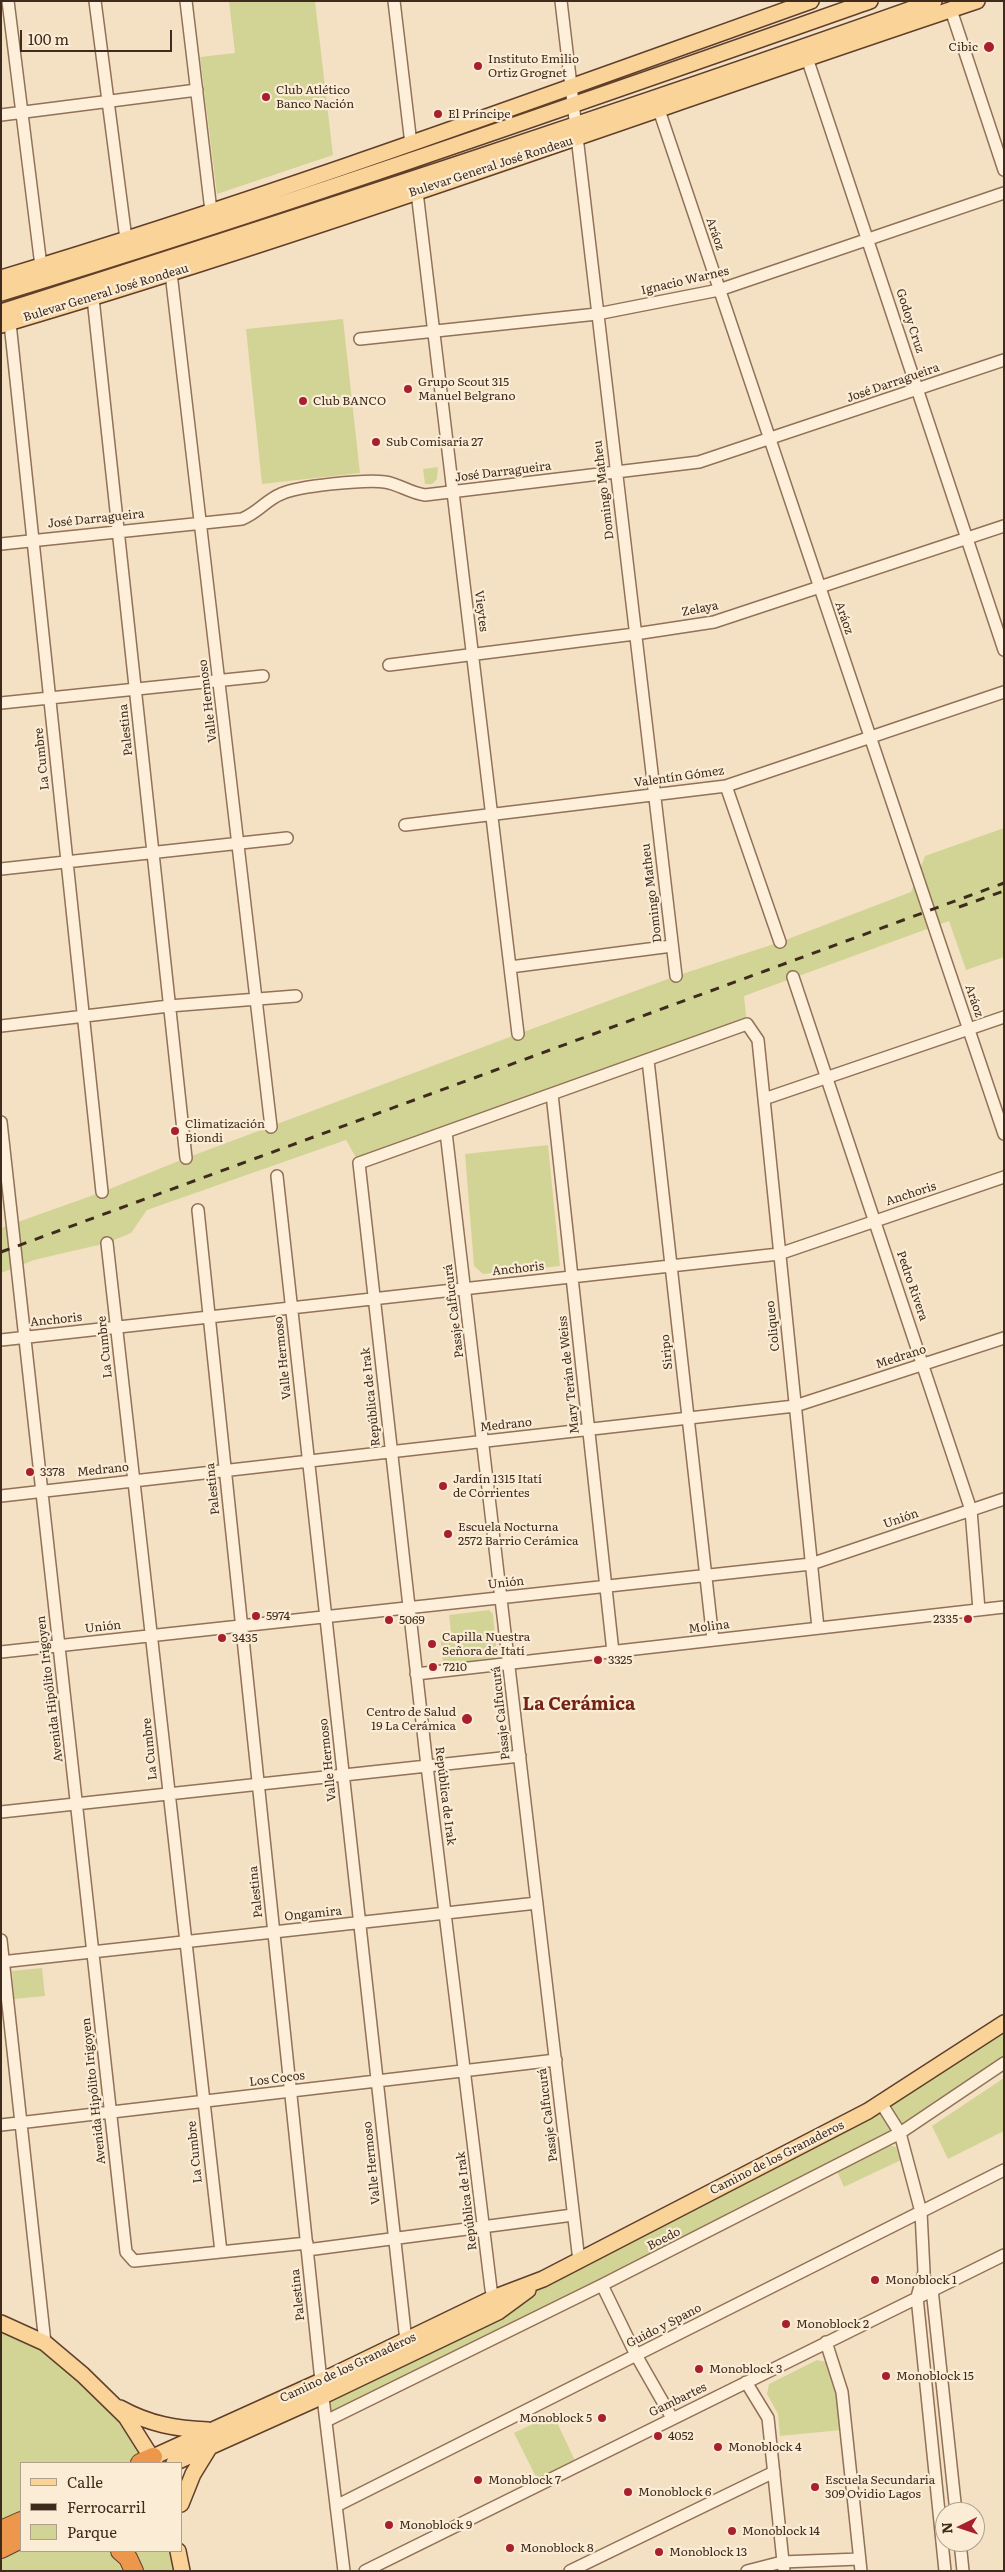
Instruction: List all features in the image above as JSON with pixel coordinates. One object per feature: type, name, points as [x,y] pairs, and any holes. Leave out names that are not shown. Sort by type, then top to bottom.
[{"type":"highway","points":[[11,2541],[20,2523]]},
{"type":"highway","points":[[121,2552],[128,2558],[134,2571]]},
{"type":"main road","points":[[1,278],[126,240],[411,144],[639,63],[787,5],[811,1]]},
{"type":"main road","points":[[1,293],[161,244],[572,105],[870,1]]},
{"type":"main road","name":"Bulevar General José Rondeau","points":[[4,320],[93,298],[171,273],[411,188],[449,181],[934,1]]},
{"type":"main road","name":"Bulevar General José Rondeau","points":[[4,320],[575,133],[659,110],[977,1]]},
{"type":"main road","points":[[897,14],[924,19]]},
{"type":"main road","points":[[639,63],[743,46]]},
{"type":"main road","points":[[96,249],[161,244]]},
{"type":"main road","name":"Camino de los Granaderos","points":[[176,2462],[209,2448],[322,2389],[495,2305],[881,2103],[1004,2023]]},
{"type":"main road","name":"Camino de los Granaderos","points":[[149,2461],[212,2430],[322,2389],[406,2341],[495,2305]]},
{"type":"main road","points":[[1,2323],[45,2343],[116,2406],[134,2416],[162,2426],[212,2430]]},
{"type":"main road","points":[[116,2406],[149,2461]]},
{"type":"main road","points":[[182,2502],[193,2474],[209,2448]]},
{"type":"main road","points":[[178,2552],[182,2571]]},
{"type":"street","points":[[8,1],[41,266]]},
{"type":"street","points":[[95,1],[126,240]]},
{"type":"street","points":[[186,1],[211,211]]},
{"type":"street","points":[[394,1],[411,144]]},
{"type":"street","name":"Domingo Matheu","points":[[561,1],[575,133],[676,976]]},
{"type":"street","points":[[951,10],[1004,170]]},
{"type":"street","name":"Godoy Cruz","points":[[807,58],[1004,650]]},
{"type":"street","points":[[1,115],[197,90]]},
{"type":"street","name":"Aráoz","points":[[659,110],[1004,1134]]},
{"type":"street","name":"Vieytes","points":[[411,188],[434,331],[518,1034]]},
{"type":"street","name":"Ignacio Warnes","points":[[360,339],[598,314],[719,290],[1004,193]]},
{"type":"street","name":"Valle Hermoso","points":[[171,273],[271,1127]]},
{"type":"street","name":"Palestina","points":[[93,298],[186,1158]]},
{"type":"street","name":"La Cumbre","points":[[4,320],[33,540],[102,1192]]},
{"type":"street","name":"José Darragueira","points":[[1,544],[118,530],[242,519],[256,513],[281,493],[348,483],[386,482],[411,494],[425,496],[699,462],[1004,360]]},
{"type":"street","name":"Zelaya","points":[[389,665],[635,634],[714,622],[1004,526]]},
{"type":"street","points":[[1,703],[219,679],[263,676]]},
{"type":"street","name":"Valentín Gómez","points":[[406,825],[726,786],[1004,692]]},
{"type":"street","points":[[726,786],[780,942]]},
{"type":"street","points":[[1,870],[287,838]]},
{"type":"street","points":[[510,967],[672,946]]},
{"type":"street","name":"Pedro Rivera","points":[[793,977],[924,1364],[971,1510],[979,1610]]},
{"type":"street","points":[[1,1026],[169,1006],[296,996]]},
{"type":"street","points":[[764,1099],[1004,1017]]},
{"type":"street","name":"Coliqueo","points":[[648,1060],[747,1024],[758,1040],[818,1628]]},
{"type":"street","points":[[446,1132],[648,1060]]},
{"type":"street","name":"Siripo","points":[[648,1060],[713,1640]]},
{"type":"street","name":"Mary Terán de Weiss","points":[[552,1094],[613,1652]]},
{"type":"street","name":"Avenida Hipólito Irigoyen","points":[[1,1122],[5,1193],[24,1337],[126,2252],[134,2261],[221,2252]]},
{"type":"street","name":"República de Irak","points":[[446,1132],[359,1163],[408,1608],[495,2305]]},
{"type":"street","name":"Pasaje Calfucurá","points":[[446,1132],[579,2261]]},
{"type":"street","name":"Valle Hermoso","points":[[277,1176],[406,2341]]},
{"type":"street","name":"Anchoris","points":[[1,1340],[779,1254],[1004,1177]]},
{"type":"street","name":"Palestina","points":[[198,1210],[290,2091],[322,2389],[344,2571]]},
{"type":"street","name":"La Cumbre","points":[[107,1243],[221,2252]]},
{"type":"street","name":"Medrano","points":[[1,1496],[795,1406],[1004,1338]]},
{"type":"street","name":"Unión","points":[[1,1652],[811,1564],[1004,1499]]},
{"type":"street","name":"Molina","points":[[416,1674],[1004,1607]]},
{"type":"street","points":[[1,1812],[520,1756]]},
{"type":"street","name":"Ongamira","points":[[2,1962],[537,1903]]},
{"type":"street","points":[[1,1940],[45,2343]]},
{"type":"street","name":"Los Cocos","points":[[1,2125],[556,2060]]},
{"type":"street","name":"Boedo","points":[[326,2420],[602,2285],[900,2133],[1004,2063]]},
{"type":"street","points":[[881,2103],[900,2133],[921,2212],[924,2272],[917,2297],[945,2571]]},
{"type":"street","name":"Guido y Spano","points":[[336,2506],[1004,2170]]},
{"type":"street","points":[[221,2252],[394,2240],[574,2215]]},
{"type":"street","name":"Gambartes","points":[[365,2571],[1004,2255]]},
{"type":"street","points":[[924,2272],[932,2289],[955,2502]]},
{"type":"street","points":[[602,2285],[636,2355],[672,2418]]},
{"type":"street","points":[[747,2571],[783,2566],[860,2565],[842,2392],[826,2342]]},
{"type":"street","points":[[746,2382],[768,2418],[783,2566]]},
{"type":"street","points":[[570,2571],[774,2472]]},
{"type":"street","points":[[961,2552],[963,2571]]},
{"type":"green space","name":"Club Atlético Banco Nación","points":[[229,1],[315,1],[333,155],[217,194],[200,57],[235,53]]},
{"type":"green space","name":"Club BANCO","points":[[343,319],[360,473],[262,484],[246,329]]},
{"type":"green space","points":[[438,467],[437,479],[432,484],[425,484],[423,469]]},
{"type":"green space","points":[[1004,828],[1004,957],[966,970],[949,921],[744,996],[747,1024],[359,1163],[346,1140],[147,1210],[131,1233],[107,1243],[34,1260],[1,1273],[1,1228],[102,1192],[186,1158],[518,1034],[676,976],[780,942],[911,892],[925,856]]},
{"type":"green space","points":[[548,1145],[560,1266],[483,1274],[474,1266],[465,1154]]},
{"type":"green space","points":[[489,1610],[493,1614],[497,1655],[494,1658],[443,1664],[440,1634],[451,1632],[449,1615]]},
{"type":"green space","points":[[42,1968],[45,1996],[14,1999],[12,1971]]},
{"type":"green space","points":[[1004,2023],[1004,2063],[900,2133],[326,2421],[323,2397],[176,2462],[20,2462],[20,2552],[178,2552],[182,2571],[1,2571],[1,2323],[83,2375],[153,2457],[321,2381],[868,2111]]},
{"type":"green space","points":[[1004,2078],[1004,2131],[948,2159],[932,2126]]},
{"type":"green space","points":[[889,2145],[896,2147],[901,2160],[844,2187],[837,2171]]},
{"type":"green space","points":[[817,2360],[826,2362],[837,2390],[841,2430],[780,2436],[778,2414],[767,2394],[769,2384]]},
{"type":"green space","points":[[553,2414],[578,2467],[540,2485],[514,2433]]},
{"type":"railway","points":[[1,1252],[1004,883]]},
{"type":"railway","points":[[959,907],[1004,891]]},
{"type":"place","name":"Cibic","points":[[989,47]]},
{"type":"place","name":"Instituto Emilio Ortiz Grognet","points":[[478,66]]},
{"type":"place","name":"Club Atlético Banco Nación","points":[[266,97]]},
{"type":"place","name":"El Príncipe","points":[[438,114]]},
{"type":"place","name":"Grupo Scout 315 Manuel Belgrano","points":[[408,389]]},
{"type":"place","name":"Club BANCO","points":[[303,401]]},
{"type":"place","name":"Sub Comisaría 27","points":[[376,442]]},
{"type":"place","name":"Climatización Biondi","points":[[175,1131]]},
{"type":"place","name":"3378","points":[[30,1472]]},
{"type":"place","name":"Jardín 1315 Itatí de Corrientes","points":[[443,1486]]},
{"type":"place","name":"Escuela Nocturna 2572 Barrio Cerámica","points":[[448,1534]]},
{"type":"place","name":"5974","points":[[256,1616]]},
{"type":"place","name":"2335","points":[[968,1619]]},
{"type":"place","name":"5069","points":[[389,1620]]},
{"type":"place","name":"3435","points":[[222,1638]]},
{"type":"place","name":"Capilla Nuestra Señora de Itatí","points":[[432,1644]]},
{"type":"place","name":"3325","points":[[598,1660]]},
{"type":"place","name":"7210","points":[[433,1667]]},
{"type":"place","name":"Centro de Salud 19 La Cerámica","points":[[467,1719]]},
{"type":"place","name":"Monoblock 1","points":[[875,2280]]},
{"type":"place","name":"Monoblock 2","points":[[786,2324]]},
{"type":"place","name":"Monoblock 3","points":[[699,2369]]},
{"type":"place","name":"Monoblock 15","points":[[886,2376]]},
{"type":"place","name":"Monoblock 5","points":[[602,2418]]},
{"type":"place","name":"4052","points":[[658,2436]]},
{"type":"place","name":"Monoblock 4","points":[[718,2447]]},
{"type":"place","name":"Monoblock 7","points":[[478,2480]]},
{"type":"place","name":"Escuela Secundaria 309 Ovidio Lagos","points":[[815,2487]]},
{"type":"place","name":"Monoblock 6","points":[[628,2492]]},
{"type":"place","name":"Monoblock 9","points":[[389,2525]]},
{"type":"place","name":"Monoblock 14","points":[[732,2531]]},
{"type":"place","name":"Monoblock 8","points":[[510,2548]]},
{"type":"place","name":"Monoblock 13","points":[[659,2552]]},
{"type":"district","name":"La Cerámica","points":[[579,1705]]}]
